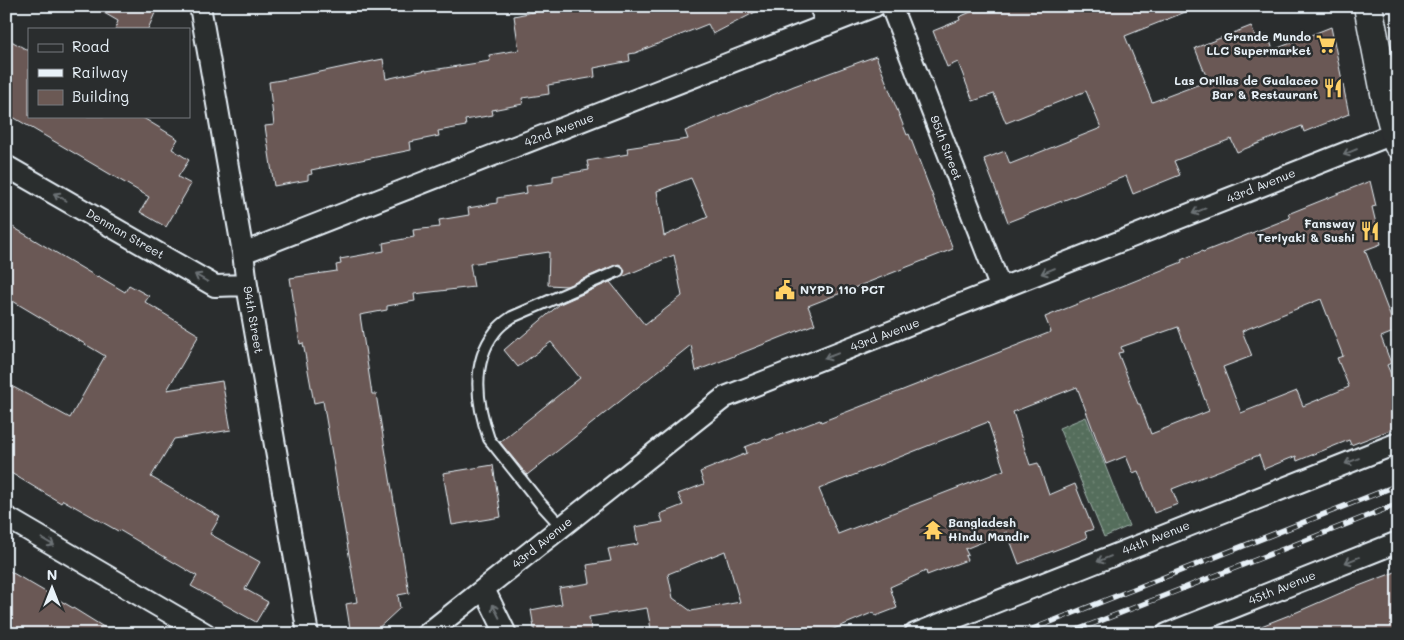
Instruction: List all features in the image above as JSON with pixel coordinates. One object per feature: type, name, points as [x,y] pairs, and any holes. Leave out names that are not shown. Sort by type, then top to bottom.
[{"type":"main road","points":[[1368,6],[1387,103],[1397,137]]},
{"type":"street","name":"94th Street","points":[[200,6],[308,634]]},
{"type":"street","name":"42nd Avenue","points":[[243,253],[824,16],[875,6]]},
{"type":"street","name":"95th Street","points":[[890,6],[1001,289]]},
{"type":"street","name":"43rd Avenue","points":[[427,634],[726,398],[1001,289],[1397,137]]},
{"type":"street","name":"Denman Street","points":[[6,166],[215,286],[247,285]]},
{"type":"street","name":"44th Avenue","points":[[915,634],[1398,443]]},
{"type":"street","points":[[6,518],[206,634]]},
{"type":"street","name":"45th Avenue","points":[[1167,634],[1398,542]]},
{"type":"street","points":[[484,589],[506,634]]},
{"type":"lane","points":[[562,527],[489,439],[478,390],[478,376],[482,356],[495,332],[512,317],[618,271]]},
{"type":"green space","points":[[1086,417],[1129,526],[1104,537],[1059,428]]},
{"type":"building","points":[[92,6],[158,6],[148,28],[115,28],[118,21]]},
{"type":"building","points":[[561,6],[767,6],[713,34],[708,24],[629,54],[630,61],[594,68],[595,77],[548,85],[549,94],[522,98],[523,104],[492,110],[493,115],[465,120],[466,126],[438,131],[439,136],[410,142],[411,150],[311,170],[312,174],[308,175],[308,180],[274,186],[265,126],[274,125],[269,82],[383,59],[386,79],[426,70],[490,61],[489,55],[519,50],[514,16]]},
{"type":"building","points":[[985,6],[1198,6],[1125,36],[1152,102],[1208,81],[1195,48],[1251,26],[1256,39],[1268,35],[1273,50],[1331,27],[1349,114],[1304,132],[1302,126],[1237,152],[1231,139],[1174,161],[1180,175],[1133,194],[1126,176],[1008,222],[984,159],[1005,151],[1010,164],[1101,128],[1086,91],[1006,123],[994,94],[973,101],[958,62],[947,67],[933,31],[960,20],[959,17]]},
{"type":"building","points":[[6,38],[28,50],[28,118],[143,118],[178,139],[172,149],[189,160],[178,177],[191,184],[166,227],[140,212],[149,197],[6,113]]},
{"type":"building","points":[[876,56],[907,135],[909,134],[953,249],[808,306],[815,324],[696,371],[691,345],[527,475],[500,442],[580,378],[551,342],[518,367],[504,350],[560,304],[621,277],[625,271],[622,266],[619,264],[615,265],[567,286],[548,285],[549,252],[470,264],[474,287],[414,294],[415,301],[387,306],[387,310],[360,315],[372,394],[376,394],[409,593],[398,595],[400,608],[373,633],[351,634],[346,604],[357,602],[323,401],[314,403],[303,343],[300,344],[290,278],[337,271],[336,265],[341,264],[340,259],[384,251],[383,243],[414,237],[413,230],[440,227],[439,220],[469,215],[468,208],[497,203],[497,198],[527,193],[526,186],[553,182],[553,176],[589,170],[587,161],[628,154],[627,148],[688,139],[685,131],[794,86]],"holes":[[[691,178],[708,217],[664,236],[657,191]],[[674,255],[682,296],[645,325],[610,282]]]},
{"type":"building","points":[[1370,181],[1376,206],[1372,207],[1381,244],[1365,250],[1396,331],[1381,337],[1391,363],[1387,365],[1398,390],[1398,427],[1351,445],[1349,440],[1297,461],[1296,456],[1264,469],[1259,455],[1172,489],[1178,504],[1154,513],[1138,471],[1133,473],[1126,456],[1106,464],[1077,387],[1013,412],[1030,465],[1038,463],[1049,495],[1075,484],[1093,529],[1085,532],[1087,538],[1019,564],[1007,532],[965,549],[968,555],[965,556],[967,560],[927,575],[926,571],[890,587],[897,608],[876,616],[874,612],[822,634],[652,634],[647,608],[589,617],[592,634],[535,634],[531,610],[562,604],[559,588],[590,583],[587,565],[611,561],[608,549],[638,544],[635,527],[663,522],[660,514],[683,505],[678,494],[704,484],[700,472],[747,453],[745,447],[820,420],[821,422],[1051,332],[1045,317],[1182,262],[1181,260],[1202,251],[1290,218],[1288,214]],"holes":[[[1321,299],[1343,356],[1337,358],[1349,387],[1303,406],[1297,391],[1241,413],[1223,367],[1252,356],[1242,331]],[[1178,327],[1209,411],[1151,434],[1118,353],[1123,352],[1121,347]],[[988,422],[1004,470],[838,534],[819,489]],[[725,551],[740,602],[691,611],[673,598],[668,574]]]},
{"type":"building","points":[[6,223],[125,292],[129,285],[149,296],[145,302],[199,335],[167,390],[222,381],[231,430],[174,439],[151,477],[220,517],[210,534],[260,562],[245,589],[268,602],[256,622],[191,586],[197,576],[119,530],[63,500],[61,503],[6,470],[6,383],[70,418],[105,356],[6,297]]},
{"type":"building","points":[[493,465],[501,517],[452,525],[443,473]]},
{"type":"building","points":[[6,569],[73,608],[115,634],[6,634]]},
{"type":"building","points":[[1398,571],[1398,634],[1246,634],[1246,632]]},
{"type":"railway","points":[[1020,634],[1398,485]]},
{"type":"railway","points":[[1067,634],[1398,504]]},
{"type":"place","name":"Grande Mundo LLC Supermarket","points":[[1326,44]]},
{"type":"place","name":"Las Orillas de Gualaceo Bar & Restaurant","points":[[1333,88]]},
{"type":"place","name":"Fansway Teriyaki & Sushi","points":[[1370,231]]},
{"type":"place","name":"NYPD 110 PCT","points":[[785,290]]},
{"type":"place","name":"Bangladesh Hindu Mandir","points":[[933,530]]}]
